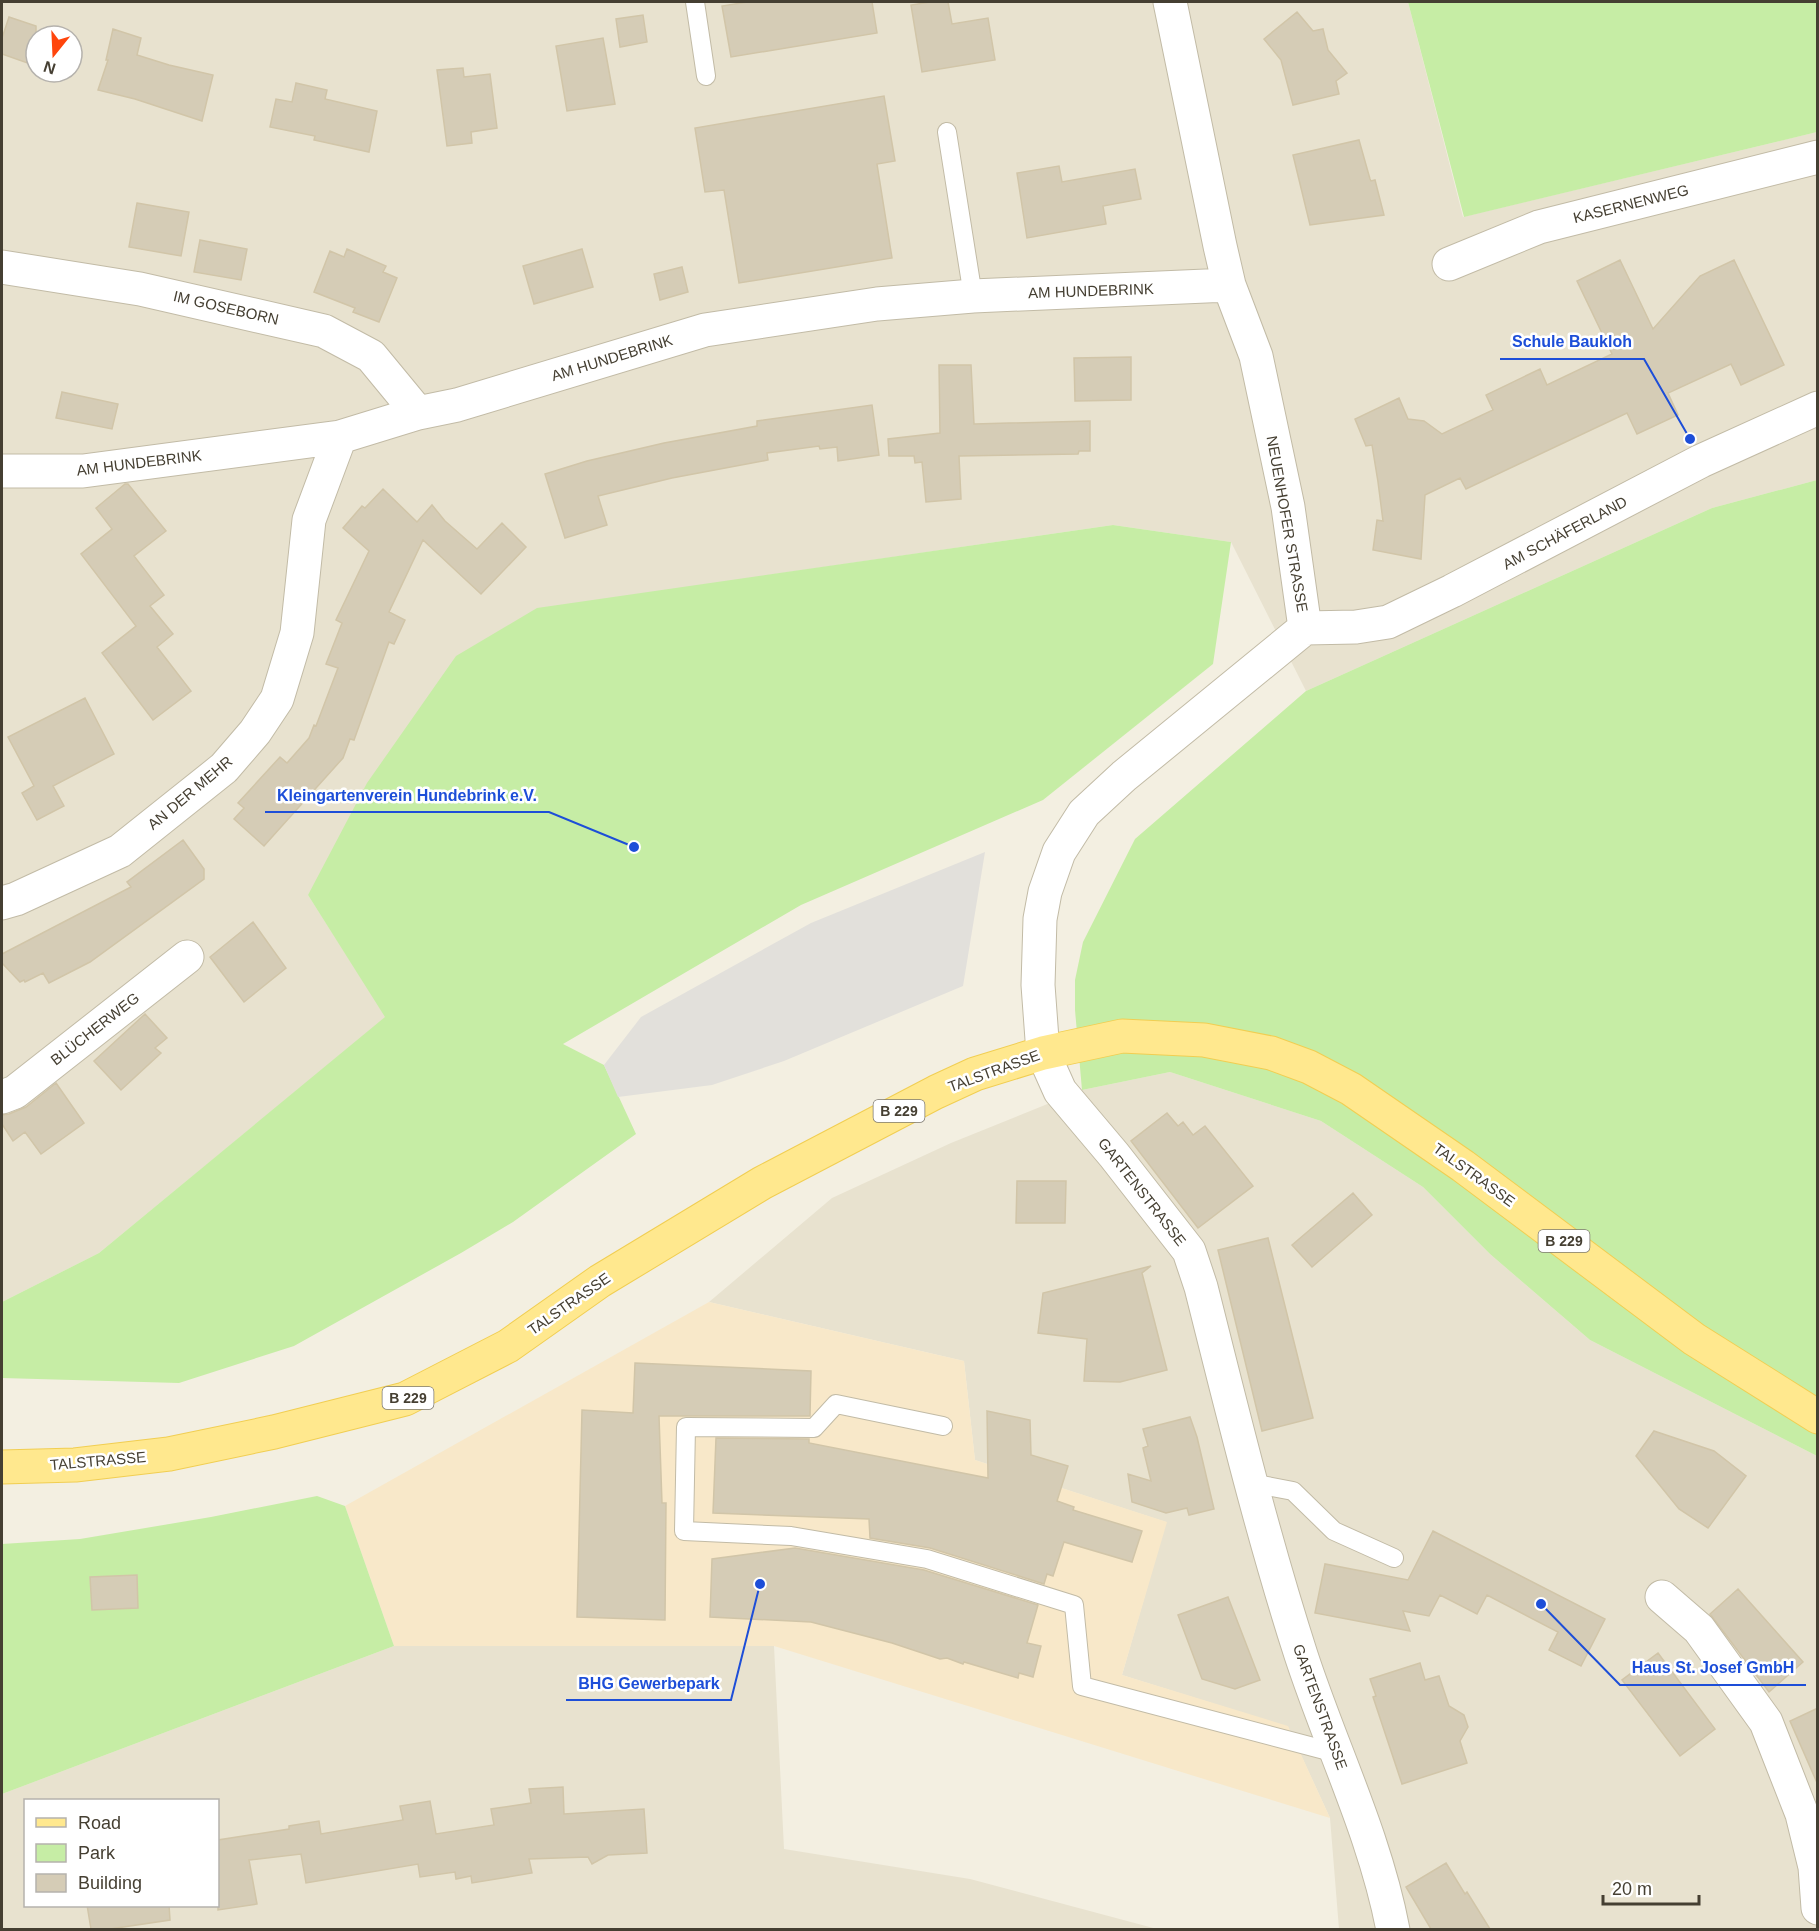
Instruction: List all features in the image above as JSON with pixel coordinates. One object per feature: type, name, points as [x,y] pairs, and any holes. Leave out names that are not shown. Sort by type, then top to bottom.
[{"type":"main road","name":"TALSTRASSE","points":[[2,1467],[75,1465],[169,1454],[274,1432],[405,1400],[508,1346],[600,1281],[762,1182],[965,1079],[1042,1053],[1122,1036],[1204,1040],[1271,1053],[1309,1067],[1351,1089],[1463,1166],[1694,1339],[1818,1417]]},
{"type":"street","name":"NEUENHOFER STRASSE","points":[[1042,1053],[1038,985],[1040,919],[1045,892],[1059,852],[1071,831],[1084,813],[1104,793],[1305,628],[1288,507],[1258,367],[1229,285],[1170,2]]},
{"type":"street","name":"KASERNENWEG","points":[[1449,264],[1539,227],[1818,157]]},
{"type":"street","name":"IM GOSEBORN","points":[[2,267],[140,289],[324,331],[371,356],[418,413]]},
{"type":"street","name":"AM HUNDEBRINK","points":[[2,471],[83,471],[340,437],[418,413],[457,405],[705,330],[877,304],[973,296],[1229,285]]},
{"type":"street","name":"AM SCHÄFERLAND","points":[[1305,628],[1356,627],[1388,622],[1701,461],[1818,408]]},
{"type":"street","name":"AN DER MEHR","points":[[2,903],[16,899],[120,851],[224,768],[255,732],[278,699],[297,633],[309,520],[340,437]]},
{"type":"street","name":"BLÜCHERWEG","points":[[2,1097],[15,1092],[186,957]]},
{"type":"street","name":"GARTENSTRASSE","points":[[1042,1053],[1060,1091],[1189,1251],[1201,1287],[1251,1483],[1301,1656],[1386,1892],[1393,1929]]},
{"type":"street","points":[[1662,1597],[1699,1629],[1766,1722],[1802,1814],[1815,1867],[1818,1908]]},
{"type":"lane","points":[[696,2],[706,76]]},
{"type":"lane","points":[[947,132],[973,296]]},
{"type":"lane","points":[[943,1426],[836,1404],[814,1428],[686,1427],[684,1531],[791,1536],[927,1559],[1074,1605],[1082,1686],[1336,1753]]},
{"type":"lane","points":[[1251,1483],[1293,1491],[1334,1531],[1394,1558]]},
{"type":"shaded area","points":[[2,2],[1408,2],[1463,217],[1817,132],[1817,480],[1712,508],[1306,691],[1231,542],[1113,525],[762,576],[308,895],[386,1017],[99,1253],[2,1302]]},
{"type":"shaded area","points":[[985,852],[963,986],[784,1061],[712,1085],[618,1097],[604,1065],[641,1017],[811,923]]},
{"type":"shaded area","points":[[1170,1072],[1321,1121],[1423,1187],[1490,1254],[1590,1340],[1817,1456],[1817,1929],[1339,1929],[1330,1818],[1288,1727],[1122,1675],[1166,1522],[975,1460],[964,1361],[709,1302],[832,1198],[951,1143],[1082,1090]]},
{"type":"shaded area","points":[[709,1302],[964,1361],[975,1460],[1167,1522],[1122,1675],[1288,1726],[1330,1818],[774,1646],[394,1646],[345,1506]]},
{"type":"shaded area","points":[[394,1646],[774,1646],[784,1849],[970,1879],[1157,1929],[2,1930],[2,1794]]},
{"type":"green space","points":[[1408,2],[1817,2],[1817,132],[1464,217]]},
{"type":"green space","points":[[1817,480],[1817,1456],[1590,1340],[1490,1254],[1423,1187],[1321,1121],[1170,1072],[1082,1090],[1075,1010],[1075,980],[1083,942],[1135,839],[1306,691],[1712,508]]},
{"type":"green space","points":[[1113,525],[1231,542],[1213,664],[1043,800],[801,905],[563,1044],[604,1065],[636,1134],[513,1222],[294,1346],[179,1383],[2,1378],[2,1302],[99,1253],[385,1017],[308,895],[367,783],[456,656],[537,608]]},
{"type":"green space","points":[[317,1496],[345,1506],[394,1646],[2,1794],[2,1544],[80,1539]]},
{"type":"building","points":[[747,2],[872,2],[877,33],[731,57],[722,6]]},
{"type":"building","points":[[948,2],[952,24],[988,18],[995,60],[922,72],[911,5]]},
{"type":"building","points":[[1297,12],[1313,31],[1323,29],[1328,50],[1347,73],[1336,81],[1339,94],[1293,105],[1281,60],[1264,39]]},
{"type":"building","points":[[643,15],[647,42],[620,47],[616,19]]},
{"type":"building","points":[[9,17],[30,24],[24,24],[24,62],[2,54],[2,38]]},
{"type":"building","points":[[113,29],[141,38],[137,55],[213,75],[202,121],[135,99],[98,90],[108,60],[106,60]]},
{"type":"building","points":[[603,38],[615,104],[567,111],[556,46]]},
{"type":"building","points":[[463,68],[464,77],[490,74],[497,128],[471,132],[472,143],[447,146],[437,70]]},
{"type":"building","points":[[296,83],[327,90],[325,99],[377,111],[369,152],[314,140],[315,136],[270,127],[276,99],[292,102]]},
{"type":"building","points":[[884,96],[895,161],[877,164],[892,258],[739,283],[724,190],[705,192],[695,128]]},
{"type":"building","points":[[1359,140],[1370,179],[1375,180],[1384,215],[1310,225],[1293,155]]},
{"type":"building","points":[[1059,166],[1062,182],[1135,169],[1141,199],[1103,206],[1106,224],[1027,238],[1017,173]]},
{"type":"building","points":[[137,203],[189,212],[181,256],[129,247]]},
{"type":"building","points":[[200,240],[247,249],[241,280],[194,272]]},
{"type":"building","points":[[347,249],[386,266],[383,272],[397,278],[379,322],[353,312],[355,308],[314,292],[330,251],[344,257]]},
{"type":"building","points":[[582,249],[593,287],[534,304],[523,266]]},
{"type":"building","points":[[1620,260],[1653,329],[1700,276],[1734,260],[1784,365],[1741,385],[1731,364],[1668,393],[1678,415],[1637,434],[1627,413],[1466,489],[1460,478],[1425,495],[1421,559],[1373,550],[1377,520],[1383,521],[1378,482],[1372,445],[1366,446],[1355,419],[1399,398],[1408,419],[1424,421],[1442,434],[1493,410],[1486,395],[1540,369],[1547,385],[1612,354],[1577,281]]},
{"type":"building","points":[[682,267],[688,292],[660,300],[654,274]]},
{"type":"building","points":[[1131,357],[1131,400],[1075,401],[1074,358]]},
{"type":"building","points":[[939,365],[971,365],[974,424],[1090,421],[1090,451],[1079,451],[1078,454],[959,456],[961,499],[926,502],[922,462],[915,463],[914,456],[889,456],[888,439],[940,433]]},
{"type":"building","points":[[62,392],[118,404],[112,429],[56,418]]},
{"type":"building","points":[[872,405],[879,455],[838,461],[837,447],[820,449],[819,446],[767,453],[768,460],[672,478],[598,496],[607,525],[565,538],[545,474],[587,461],[664,443],[757,426],[757,421]]},
{"type":"building","points":[[128,484],[166,531],[134,556],[164,595],[150,606],[173,634],[157,647],[191,691],[153,720],[102,653],[136,626],[81,554],[112,529],[96,508]]},
{"type":"building","points":[[383,489],[417,522],[432,505],[445,521],[477,549],[502,523],[526,547],[481,594],[423,540],[389,612],[405,620],[394,644],[389,642],[354,740],[350,739],[343,758],[264,846],[234,819],[244,808],[238,803],[280,757],[287,763],[309,738],[314,725],[316,726],[338,668],[326,664],[342,623],[336,620],[369,551],[343,528],[362,506],[365,508]]},
{"type":"building","points":[[85,698],[114,754],[53,786],[64,806],[37,820],[22,793],[34,786],[8,737]]},
{"type":"building","points":[[183,840],[204,869],[204,879],[90,962],[49,983],[43,973],[25,982],[24,980],[20,982],[2,963],[2,954],[131,887],[127,882]]},
{"type":"building","points":[[253,922],[286,968],[244,1002],[210,957]]},
{"type":"building","points":[[145,1014],[167,1038],[155,1048],[161,1053],[121,1090],[94,1061]]},
{"type":"building","points":[[56,1083],[84,1123],[41,1154],[25,1132],[13,1141],[2,1124],[2,1115],[26,1107]]},
{"type":"building","points":[[1167,1113],[1178,1126],[1183,1122],[1193,1135],[1205,1126],[1253,1186],[1198,1228],[1131,1141]]},
{"type":"building","points":[[1017,1181],[1066,1181],[1065,1223],[1016,1223]]},
{"type":"building","points":[[1353,1193],[1372,1215],[1312,1267],[1292,1245]]},
{"type":"building","points":[[1268,1238],[1313,1418],[1262,1431],[1218,1250]]},
{"type":"building","points":[[1151,1266],[1142,1273],[1167,1370],[1120,1382],[1084,1381],[1087,1339],[1038,1333],[1043,1293]]},
{"type":"building","points":[[635,1363],[811,1371],[810,1416],[659,1416],[662,1503],[666,1503],[665,1620],[577,1617],[582,1410],[633,1413]]},
{"type":"building","points":[[987,1411],[1030,1420],[1031,1455],[1068,1466],[1057,1501],[1074,1507],[1073,1510],[1142,1531],[1132,1562],[1064,1542],[1053,1576],[1047,1574],[1044,1584],[930,1548],[870,1538],[869,1519],[713,1513],[716,1438],[809,1439],[809,1443],[988,1478]]},
{"type":"building","points":[[1190,1417],[1214,1509],[1189,1515],[1187,1508],[1166,1513],[1132,1502],[1128,1474],[1151,1481],[1143,1448],[1148,1446],[1143,1429]]},
{"type":"building","points":[[1654,1431],[1714,1451],[1746,1476],[1708,1528],[1679,1509],[1636,1456]]},
{"type":"building","points":[[1433,1531],[1605,1619],[1581,1666],[1549,1650],[1558,1632],[1487,1595],[1477,1614],[1440,1595],[1429,1616],[1403,1611],[1410,1631],[1315,1613],[1325,1564],[1408,1580]]},
{"type":"building","points":[[795,1548],[924,1570],[1038,1605],[1027,1643],[1041,1646],[1033,1677],[1019,1673],[1018,1678],[964,1662],[963,1664],[947,1658],[940,1659],[892,1643],[811,1622],[710,1617],[712,1559]]},
{"type":"building","points":[[137,1575],[138,1608],[92,1610],[90,1577]]},
{"type":"building","points":[[1738,1589],[1803,1662],[1769,1692],[1710,1614]]},
{"type":"building","points":[[1228,1597],[1260,1680],[1235,1689],[1202,1679],[1178,1615]]},
{"type":"building","points":[[1658,1653],[1715,1729],[1680,1756],[1622,1680]]},
{"type":"building","points":[[1420,1663],[1425,1680],[1439,1676],[1449,1706],[1464,1715],[1468,1727],[1460,1741],[1467,1763],[1402,1784],[1373,1697],[1376,1696],[1370,1679]]},
{"type":"building","points":[[1818,1708],[1818,1785],[1790,1721]]},
{"type":"building","points":[[563,1787],[564,1814],[644,1809],[647,1853],[608,1855],[592,1864],[588,1857],[529,1859],[532,1873],[472,1883],[471,1876],[456,1879],[455,1872],[420,1877],[418,1864],[306,1883],[301,1854],[249,1860],[257,1904],[218,1910],[219,1840],[289,1829],[289,1826],[319,1821],[321,1834],[403,1820],[400,1806],[430,1801],[436,1834],[494,1825],[491,1809],[531,1803],[529,1789]]},
{"type":"building","points":[[1446,1863],[1490,1929],[1431,1929],[1406,1887]]},
{"type":"building","points":[[87,1907],[169,1907],[170,1920],[110,1929],[91,1929]]},
{"type":"place","name":"Schule Baukloh","points":[[1690,439]]},
{"type":"place","name":"Kleingartenverein Hundebrink e.V.","points":[[634,847]]},
{"type":"place","name":"BHG Gewerbepark","points":[[760,1584]]},
{"type":"place","name":"Haus St. Josef GmbH","points":[[1541,1604]]}]
